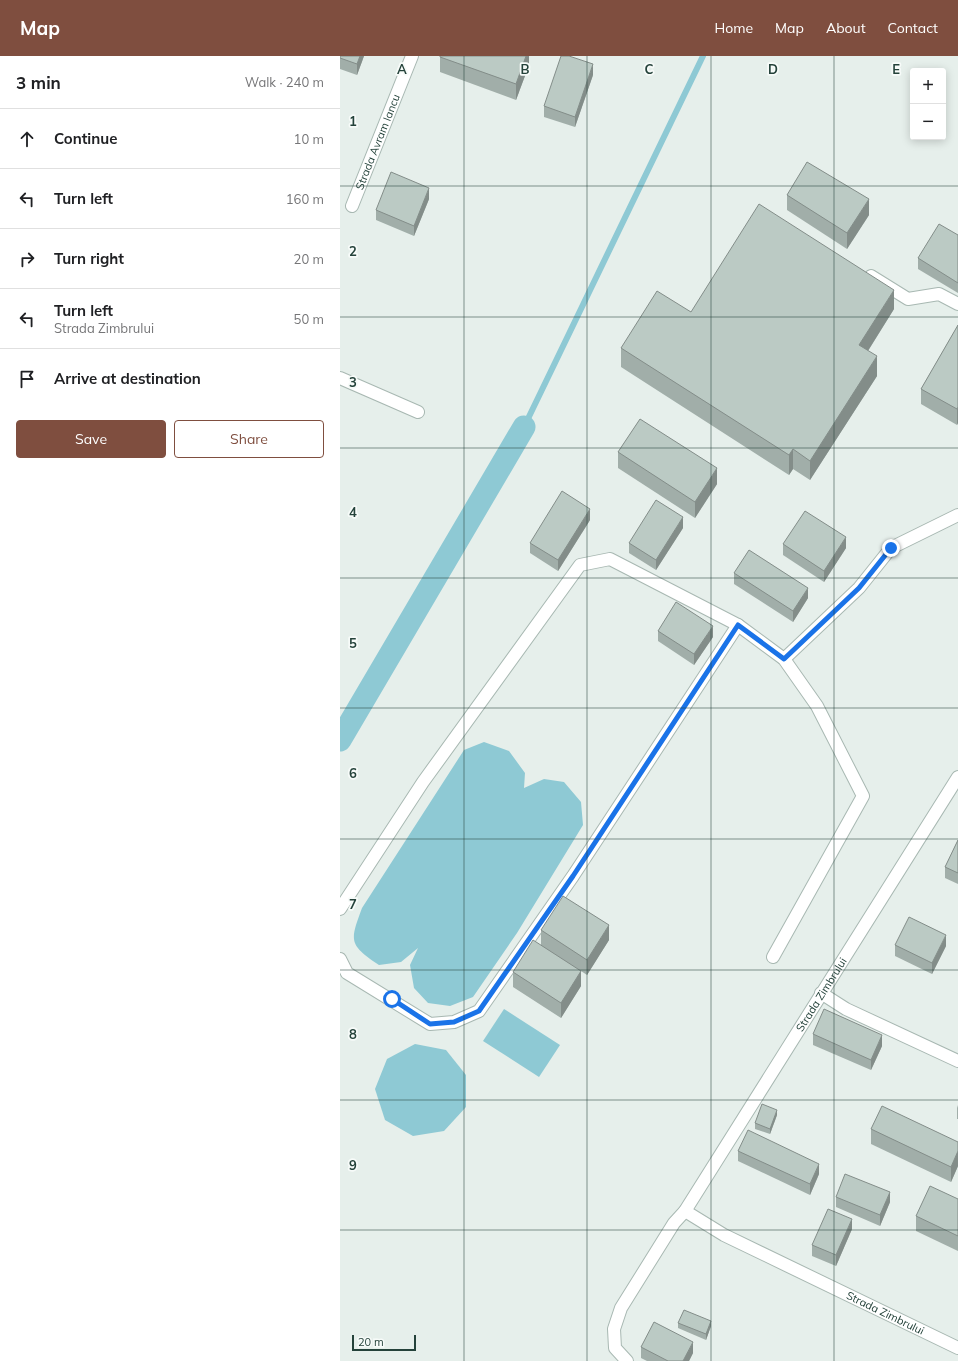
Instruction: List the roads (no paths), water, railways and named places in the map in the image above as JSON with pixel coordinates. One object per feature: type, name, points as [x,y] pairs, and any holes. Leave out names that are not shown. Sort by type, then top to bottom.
[{"type":"street","name":"Strada Avram Iancu","points":[[352,206],[412,56]]},
{"type":"street","points":[[862,270],[908,299],[939,294],[958,304]]},
{"type":"street","points":[[340,378],[418,412]]},
{"type":"street","points":[[784,659],[859,588],[891,548],[958,515]]},
{"type":"street","points":[[340,909],[423,782],[580,565],[610,559],[738,625],[784,659],[817,706],[863,796],[773,957]]},
{"type":"street","points":[[340,959],[347,973],[430,1024],[454,1022],[479,1011],[573,876],[738,625]]},
{"type":"street","name":"Strada Zimbrului","points":[[627,1361],[615,1348],[614,1329],[621,1308],[674,1223],[685,1211],[958,777]]},
{"type":"street","points":[[821,993],[846,1009],[958,1061]]},
{"type":"street","name":"Strada Zimbrului","points":[[685,1211],[724,1235],[958,1348]]},
{"type":"water","points":[[484,742],[509,751],[525,773],[524,788],[544,779],[564,782],[581,802],[583,825],[517,933],[473,997],[450,1006],[428,1003],[414,988],[410,965],[418,948],[401,962],[379,965],[362,952],[357,946],[354,941],[355,928],[362,908],[464,750]]},
{"type":"water","points":[[504,1009],[560,1045],[539,1077],[483,1041]]},
{"type":"water","points":[[415,1044],[446,1050],[466,1075],[466,1107],[444,1131],[413,1136],[385,1120],[375,1089],[387,1059]]},
{"type":"waterway","points":[[524,427],[703,56]]},
{"type":"waterway","points":[[340,740],[524,427]]}]
